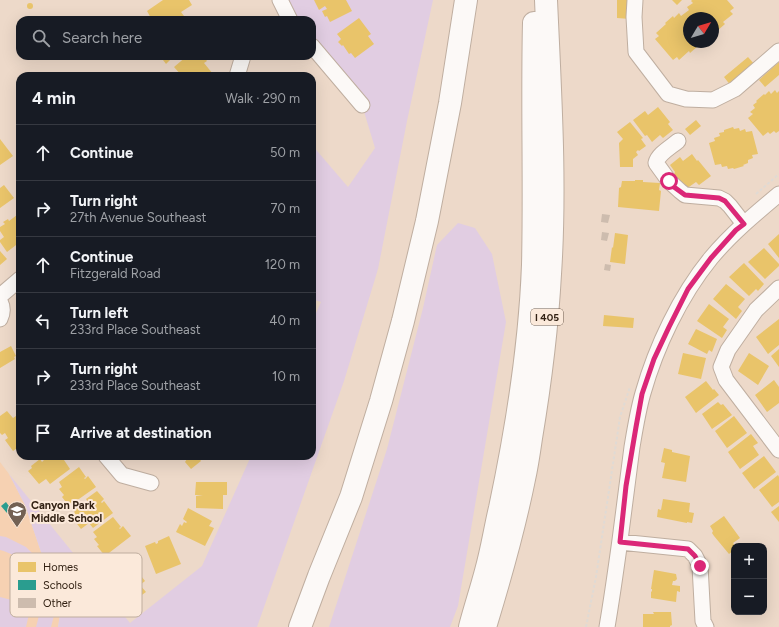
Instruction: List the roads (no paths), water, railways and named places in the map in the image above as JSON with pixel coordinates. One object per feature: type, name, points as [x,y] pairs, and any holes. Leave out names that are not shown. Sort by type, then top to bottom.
[{"type":"highway","points":[[300,627],[351,497],[381,401],[403,321],[427,221],[450,103],[466,0]]},
{"type":"highway","name":"I 405","points":[[470,627],[486,570],[510,464],[529,330],[533,265],[534,0]]},
{"type":"highway","name":"I 405","points":[[485,627],[507,554],[524,479],[537,404],[547,320],[551,258],[552,157],[546,0]]},
{"type":"highway","points":[[310,627],[317,610],[319,576]]},
{"type":"street","points":[[280,0],[287,16]]},
{"type":"street","points":[[635,0],[634,17],[636,52],[668,94],[686,99],[713,100],[735,89],[779,51]]},
{"type":"street","points":[[316,51],[362,105]]},
{"type":"street","points":[[238,72],[242,60]]},
{"type":"street","points":[[678,141],[659,156],[656,163],[669,181],[674,187],[685,195],[719,198],[725,201],[744,224]]},
{"type":"street","points":[[608,627],[626,486],[636,427],[642,394],[654,359],[688,289],[711,258],[736,230],[779,194]]},
{"type":"street","points":[[0,296],[16,282]]},
{"type":"street","points":[[777,293],[756,310],[728,350],[721,367],[726,380],[779,450]]},
{"type":"street","points":[[0,301],[3,307],[0,319]]},
{"type":"street","points":[[109,460],[122,475],[151,483]]},
{"type":"street","points":[[620,542],[688,549],[695,556],[700,566],[703,621],[706,627]]},
{"type":"place","name":"Canyon Park Middle School","points":[[17,528]]}]
